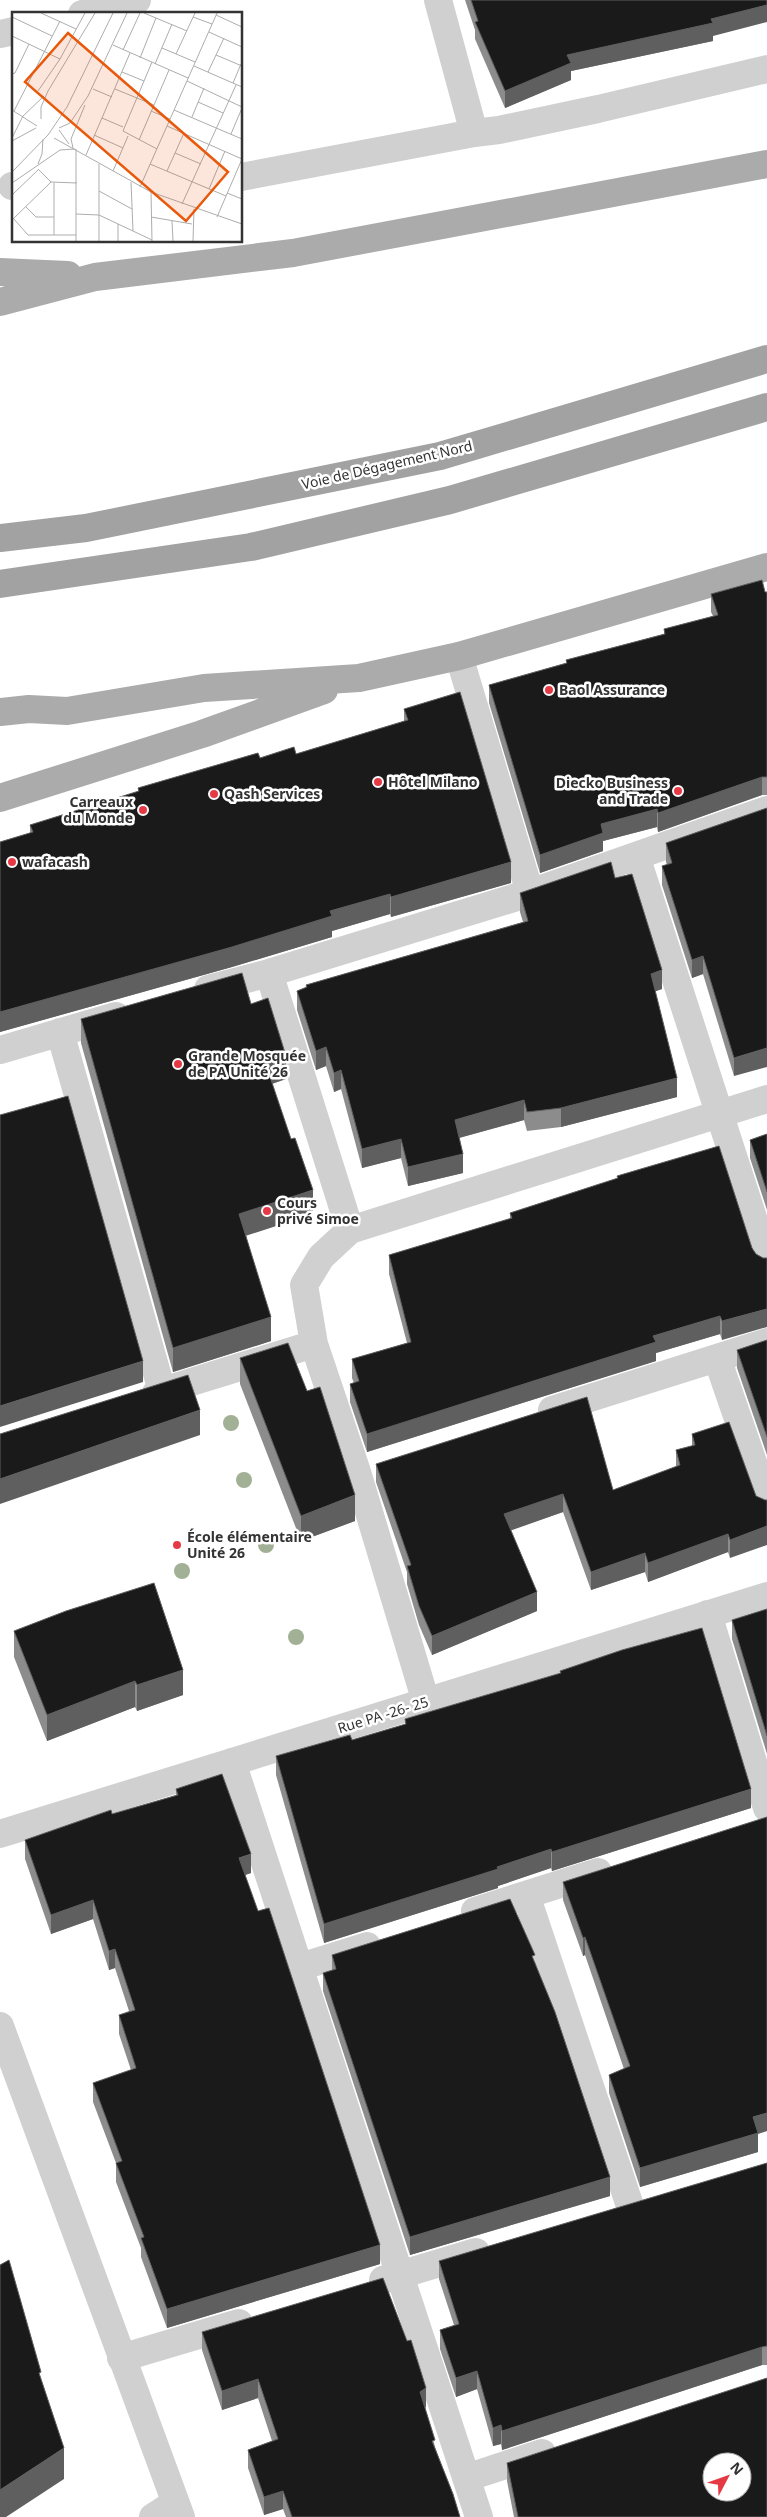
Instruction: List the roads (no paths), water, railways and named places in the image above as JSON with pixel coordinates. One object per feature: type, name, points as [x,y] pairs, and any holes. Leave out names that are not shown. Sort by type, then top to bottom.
[{"type":"highway","name":"Voie de Dégagement Nord","points":[[0,538],[86,528],[440,456],[767,359]]},
{"type":"highway","points":[[0,584],[92,572],[261,544],[450,500],[767,407]]},
{"type":"main road","points":[[0,302],[95,277],[293,253],[767,164]]},
{"type":"main road","points":[[0,272],[95,277]]},
{"type":"main road","points":[[0,798],[202,734],[359,678],[459,656],[767,567]]},
{"type":"main road","points":[[0,712],[29,709],[67,711],[204,688],[359,678]]},
{"type":"main road","points":[[0,695],[29,709]]},
{"type":"street","points":[[90,12],[137,0]]},
{"type":"street","points":[[438,0],[474,133]]},
{"type":"street","points":[[242,177],[474,133],[499,130],[767,69]]},
{"type":"street","points":[[459,656],[530,893]]},
{"type":"street","points":[[185,996],[269,973],[530,893],[767,810]]},
{"type":"street","points":[[636,856],[767,1261]]},
{"type":"street","points":[[269,973],[350,1230]]},
{"type":"street","points":[[0,1050],[137,1010]]},
{"type":"street","points":[[60,1032],[162,1390]]},
{"type":"street","points":[[426,1702],[367,1469],[314,1344],[304,1285],[321,1257],[350,1230],[767,1099]]},
{"type":"street","points":[[528,1418],[767,1342]]},
{"type":"street","points":[[135,1399],[314,1344]]},
{"type":"street","points":[[717,1358],[767,1503]]},
{"type":"street","name":"Rue PA -26- 25","points":[[0,1834],[767,1596]]},
{"type":"street","points":[[708,1614],[761,1817]]},
{"type":"street","points":[[232,1762],[479,2517]]},
{"type":"street","points":[[451,1919],[619,1866]]},
{"type":"street","points":[[526,1895],[630,2206]]},
{"type":"street","points":[[300,1967],[394,1937]]},
{"type":"street","points":[[0,2026],[178,2510],[153,2517]]},
{"type":"street","points":[[602,2214],[657,2198]]},
{"type":"street","points":[[362,2286],[501,2245]]},
{"type":"street","points":[[121,2358],[260,2317]]},
{"type":"street","points":[[466,2478],[569,2444]]},
{"type":"place","name":"Baol Assurance","points":[[549,690]]},
{"type":"place","name":"Hôtel Milano","points":[[378,782]]},
{"type":"place","name":"Diecko Business and Trade","points":[[678,791]]},
{"type":"place","name":"Qash Services","points":[[214,794]]},
{"type":"place","name":"Carreaux du Monde","points":[[143,810]]},
{"type":"place","name":"wafacash","points":[[12,862]]},
{"type":"place","name":"Grande Mosquée de PA Unité 26","points":[[178,1064]]},
{"type":"place","name":"Cours privé Simoe","points":[[267,1211]]},
{"type":"place","name":"École élémentaire Unité 26","points":[[177,1545]]}]
